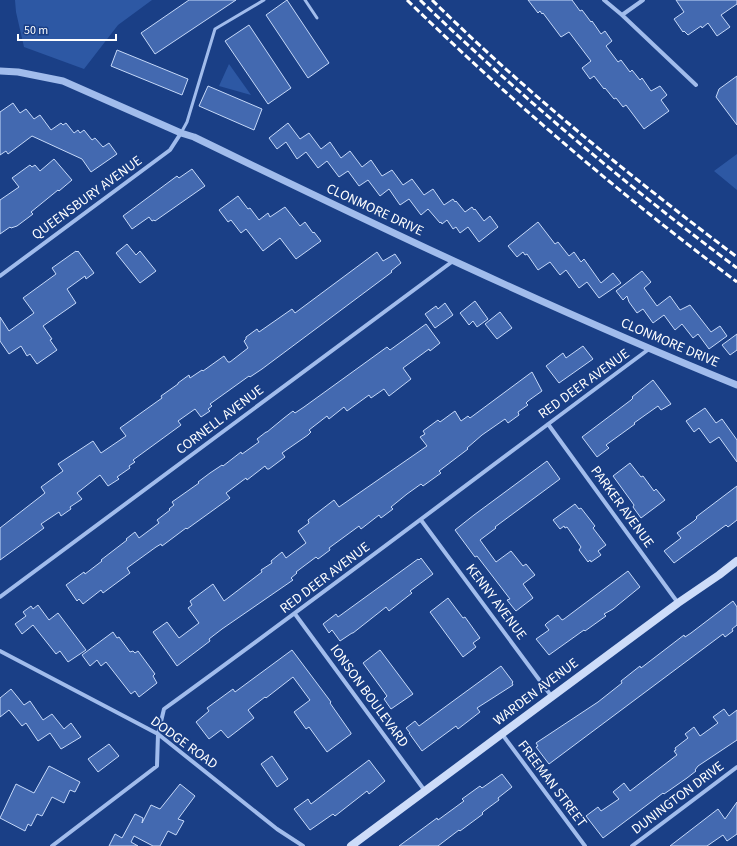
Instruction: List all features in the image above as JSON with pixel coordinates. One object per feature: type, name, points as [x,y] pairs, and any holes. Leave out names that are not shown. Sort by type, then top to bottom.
[{"type":"main road","name":"WARDEN AVENUE","points":[[351,846],[678,603],[737,561]]},
{"type":"street","points":[[604,0],[696,85]]},
{"type":"street","points":[[622,15],[643,0]]},
{"type":"street","name":"CLONMORE DRIVE","points":[[0,71],[18,72],[63,81],[181,133],[194,137],[453,261],[648,349],[737,385]]},
{"type":"street","name":"QUEENSBURY AVENUE","points":[[0,276],[170,150],[181,133]]},
{"type":"street","name":"CORNELL AVENUE","points":[[0,597],[453,261]]},
{"type":"street","name":"RED DEER AVENUE","points":[[52,846],[157,766],[158,734],[164,709],[295,614],[648,349]]},
{"type":"street","name":"PARKER AVENUE","points":[[548,424],[678,603]]},
{"type":"street","name":"KENNY AVENUE","points":[[421,520],[552,697]]},
{"type":"street","name":"IONSON BOULEVARD","points":[[295,614],[426,791]]},
{"type":"street","name":"DODGE ROAD","points":[[0,652],[158,734],[277,828],[303,846]]},
{"type":"street","name":"FREEMAN STREET","points":[[502,734],[585,846]]},
{"type":"street","name":"DUNINGTON DRIVE","points":[[632,846],[737,767]]},
{"type":"lane","points":[[181,133],[187,122],[215,29],[264,0]]},
{"type":"lane","points":[[305,0],[317,18]]},
{"type":"shaded area","points":[[15,0],[152,0],[118,25],[84,69],[24,47],[16,12]]},
{"type":"shaded area","points":[[229,64],[251,95],[219,86]]},
{"type":"shaded area","points":[[737,154],[737,190],[714,171]]},
{"type":"building","points":[[189,0],[236,0],[155,54],[141,33]]},
{"type":"building","points":[[287,0],[329,63],[308,78],[266,15]]},
{"type":"building","points":[[528,0],[572,0],[580,11],[582,10],[591,22],[592,21],[601,34],[605,31],[612,41],[606,46],[618,62],[621,60],[630,72],[632,70],[640,80],[642,78],[651,91],[660,86],[667,95],[661,100],[669,111],[644,129],[626,105],[623,107],[616,98],[614,99],[594,76],[590,79],[582,68],[591,61],[569,32],[561,37],[543,13],[542,14],[540,11],[538,13]]},
{"type":"building","points":[[676,0],[737,0],[737,4],[721,15],[730,27],[717,36],[708,23],[702,28],[701,26],[688,35],[684,31],[683,32],[674,19],[684,12]]},
{"type":"building","points":[[249,25],[291,88],[268,104],[225,41]]},
{"type":"building","points":[[117,50],[188,79],[182,95],[111,66]]},
{"type":"building","points":[[737,76],[737,125],[716,97],[719,89]]},
{"type":"building","points":[[208,86],[262,109],[254,130],[199,106]]},
{"type":"building","points":[[13,103],[20,113],[26,109],[34,119],[40,115],[51,130],[61,123],[63,125],[66,123],[74,133],[78,130],[80,133],[84,130],[92,140],[95,138],[103,147],[109,143],[117,154],[91,172],[82,159],[32,136],[8,154],[6,151],[0,155],[0,112]]},
{"type":"building","points":[[288,123],[300,139],[309,133],[321,149],[330,142],[341,158],[350,151],[362,167],[371,160],[382,176],[392,170],[403,185],[412,179],[424,195],[433,189],[444,205],[453,199],[465,212],[472,207],[474,210],[475,209],[484,221],[490,216],[498,227],[479,242],[468,227],[460,233],[456,227],[453,229],[447,220],[442,224],[441,222],[440,223],[428,209],[421,215],[409,199],[400,205],[389,189],[380,196],[368,180],[359,186],[348,171],[339,177],[327,161],[318,168],[306,152],[297,159],[286,142],[277,149],[269,138]]},
{"type":"building","points":[[54,159],[72,180],[31,212],[33,214],[17,226],[10,227],[0,234],[0,200],[19,187],[12,178],[30,165],[32,167],[35,165],[40,171]]},
{"type":"building","points":[[192,169],[205,186],[155,221],[152,221],[149,217],[132,229],[123,216],[177,176],[179,178]]},
{"type":"building","points":[[238,196],[259,220],[268,213],[270,217],[285,207],[300,226],[305,222],[321,241],[296,259],[280,238],[263,251],[246,229],[241,233],[231,220],[228,222],[219,210]]},
{"type":"building","points":[[538,222],[555,244],[558,242],[569,256],[574,252],[581,262],[584,259],[601,283],[613,273],[621,283],[599,298],[587,282],[579,288],[566,270],[560,275],[550,262],[538,270],[527,254],[525,255],[523,252],[517,257],[508,246]]},
{"type":"building","points":[[127,244],[136,255],[140,251],[156,271],[140,283],[116,253]]},
{"type":"building","points":[[78,251],[94,273],[86,279],[85,276],[67,289],[76,303],[43,326],[52,339],[50,340],[57,350],[37,364],[30,354],[27,356],[21,346],[9,354],[0,341],[0,317],[9,331],[34,313],[23,298],[56,274],[52,268]]},
{"type":"building","points":[[377,252],[383,261],[395,254],[401,263],[391,271],[392,272],[262,369],[250,377],[249,376],[210,404],[212,406],[208,409],[210,411],[201,417],[195,409],[178,421],[181,425],[133,460],[135,462],[129,466],[130,468],[117,477],[119,479],[108,486],[100,475],[77,493],[82,499],[70,507],[71,509],[61,516],[59,512],[41,524],[44,528],[0,560],[0,528],[45,493],[41,487],[63,471],[58,464],[93,441],[101,453],[126,436],[120,428],[162,398],[161,396],[178,383],[189,375],[190,378],[202,370],[203,371],[224,356],[228,362],[230,362],[248,348],[244,341],[246,337],[257,329],[259,332],[292,309],[295,313]]},
{"type":"building","points":[[642,271],[651,282],[644,288],[657,306],[670,296],[680,310],[690,305],[711,332],[720,326],[727,336],[709,349],[698,334],[693,338],[682,324],[675,330],[664,315],[653,323],[643,309],[637,313],[629,302],[627,296],[623,300],[616,291]]},
{"type":"building","points":[[475,301],[488,319],[477,327],[473,321],[469,325],[460,313]]},
{"type":"building","points":[[445,303],[453,315],[435,328],[425,314],[436,306],[438,309]]},
{"type":"building","points":[[500,312],[512,328],[497,339],[485,324]]},
{"type":"building","points":[[426,324],[440,343],[403,368],[411,379],[389,396],[384,389],[371,398],[369,395],[347,411],[344,407],[329,419],[327,416],[309,430],[311,432],[308,435],[282,453],[285,457],[269,469],[265,466],[247,480],[246,478],[226,493],[230,498],[162,546],[161,544],[156,547],[127,568],[130,573],[103,593],[101,590],[83,604],[79,599],[77,601],[66,585],[84,572],[85,574],[102,561],[101,560],[135,532],[139,538],[159,523],[157,520],[174,505],[172,502],[199,483],[198,482],[210,473],[259,442],[257,439],[293,411],[295,413],[387,347],[390,350]]},
{"type":"building","points":[[737,334],[737,350],[730,355],[722,345]]},
{"type":"building","points":[[583,346],[593,359],[559,383],[546,366],[563,353],[566,358]]},
{"type":"building","points":[[532,372],[542,391],[526,403],[528,405],[518,412],[519,415],[508,423],[505,419],[482,435],[467,448],[468,449],[439,471],[441,473],[423,486],[421,484],[407,494],[391,507],[393,509],[381,518],[379,515],[361,529],[359,526],[329,548],[330,550],[318,559],[316,557],[296,572],[297,573],[291,578],[293,580],[222,629],[209,639],[210,641],[177,666],[153,632],[167,622],[179,638],[199,623],[188,608],[192,605],[190,601],[213,584],[224,601],[262,572],[261,570],[272,563],[271,561],[282,552],[286,558],[306,543],[298,531],[309,523],[308,520],[334,500],[339,507],[427,446],[420,437],[425,434],[423,431],[438,420],[440,422],[455,411],[461,421],[468,416],[470,418]]},
{"type":"building","points":[[653,380],[671,404],[661,410],[658,406],[634,423],[635,424],[606,445],[609,448],[597,457],[582,437],[631,400],[633,398],[632,397]]},
{"type":"building","points":[[705,408],[716,423],[722,419],[737,440],[737,462],[719,437],[710,443],[699,428],[694,432],[686,421]]},
{"type":"building","points":[[547,461],[560,479],[495,527],[496,528],[480,540],[496,562],[511,551],[523,566],[526,564],[535,575],[523,584],[533,598],[516,611],[507,600],[510,599],[455,530]]},
{"type":"building","points":[[630,463],[641,477],[643,476],[654,491],[656,489],[665,500],[641,518],[633,507],[634,505],[613,476]]},
{"type":"building","points":[[737,486],[737,520],[728,527],[726,525],[674,563],[664,551],[681,538],[677,533]]},
{"type":"building","points":[[575,504],[579,509],[581,508],[595,526],[593,528],[606,545],[598,551],[601,555],[591,562],[590,560],[588,562],[579,550],[581,547],[567,527],[565,528],[564,526],[560,529],[553,520]]},
{"type":"building","points":[[421,558],[433,574],[410,591],[412,593],[389,611],[386,607],[353,633],[340,641],[332,630],[329,633],[323,624],[336,614],[338,617]]},
{"type":"building","points":[[628,571],[640,587],[613,609],[604,614],[606,616],[549,655],[536,639],[549,630],[545,625],[558,615],[562,620],[564,619]]},
{"type":"building","points":[[448,598],[463,618],[465,617],[480,638],[473,643],[476,647],[463,657],[430,612]]},
{"type":"building","points":[[733,601],[737,607],[737,625],[732,629],[733,631],[725,637],[723,634],[549,764],[536,747],[538,746],[536,743],[598,702],[640,666],[641,668],[684,635],[685,637],[691,633]]},
{"type":"building","points":[[38,605],[49,620],[58,613],[86,650],[68,662],[60,651],[56,654],[33,625],[22,634],[15,624],[26,616],[23,612],[31,606],[33,609]]},
{"type":"building","points":[[113,632],[117,638],[119,637],[130,652],[133,651],[135,653],[138,651],[155,674],[153,676],[157,683],[139,697],[135,691],[131,694],[106,662],[101,666],[97,660],[90,666],[82,655]]},
{"type":"building","points":[[292,650],[331,702],[330,703],[351,734],[327,752],[309,727],[306,729],[294,712],[310,700],[293,677],[248,710],[254,718],[228,738],[221,730],[209,739],[196,722],[209,711],[207,708],[233,689],[235,692]]},
{"type":"building","points":[[380,650],[413,694],[391,709],[384,699],[387,696],[363,663]]},
{"type":"building","points":[[501,666],[513,682],[513,685],[477,708],[480,712],[458,729],[456,726],[422,751],[406,728],[415,721],[419,726]]},
{"type":"building","points":[[11,689],[24,705],[30,701],[43,720],[52,714],[64,729],[71,723],[81,737],[61,749],[50,733],[38,741],[26,723],[22,726],[9,710],[0,717],[0,698]]},
{"type":"building","points":[[724,709],[729,716],[737,710],[737,740],[698,766],[695,770],[696,771],[687,778],[664,794],[663,793],[603,838],[586,816],[598,807],[601,811],[619,799],[613,792],[624,783],[630,791],[677,755],[674,751],[676,750],[675,748],[688,738],[685,734],[694,727],[700,736],[718,723],[713,717]]},
{"type":"building","points":[[109,744],[119,756],[98,772],[88,759]]},
{"type":"building","points":[[272,756],[288,779],[277,787],[261,764]]},
{"type":"building","points":[[369,760],[385,781],[369,794],[367,791],[335,816],[333,814],[310,830],[294,809],[308,799],[311,804]]},
{"type":"building","points":[[49,766],[80,782],[75,792],[70,790],[64,803],[52,797],[42,816],[37,814],[31,826],[28,824],[25,831],[0,818],[16,784],[34,793]]},
{"type":"building","points":[[502,774],[512,787],[498,798],[499,800],[484,811],[482,813],[483,814],[460,831],[459,830],[438,846],[399,846],[437,818],[438,820],[464,801],[462,799],[480,786],[482,788]]},
{"type":"building","points":[[180,784],[195,796],[178,819],[184,821],[176,835],[168,831],[160,846],[153,846],[134,836],[131,842],[138,846],[109,846],[115,834],[122,838],[135,814],[143,818],[142,823],[151,805],[160,809]]},
{"type":"building","points":[[737,802],[737,834],[727,841],[723,835],[707,846],[670,846],[718,809],[725,819]]},
{"type":"railway","points":[[407,0],[446,38],[527,111],[609,181],[737,282]]},
{"type":"railway","points":[[420,0],[496,71],[574,139],[655,205],[737,268]]},
{"type":"railway","points":[[432,0],[542,101],[619,165],[737,257]]}]
